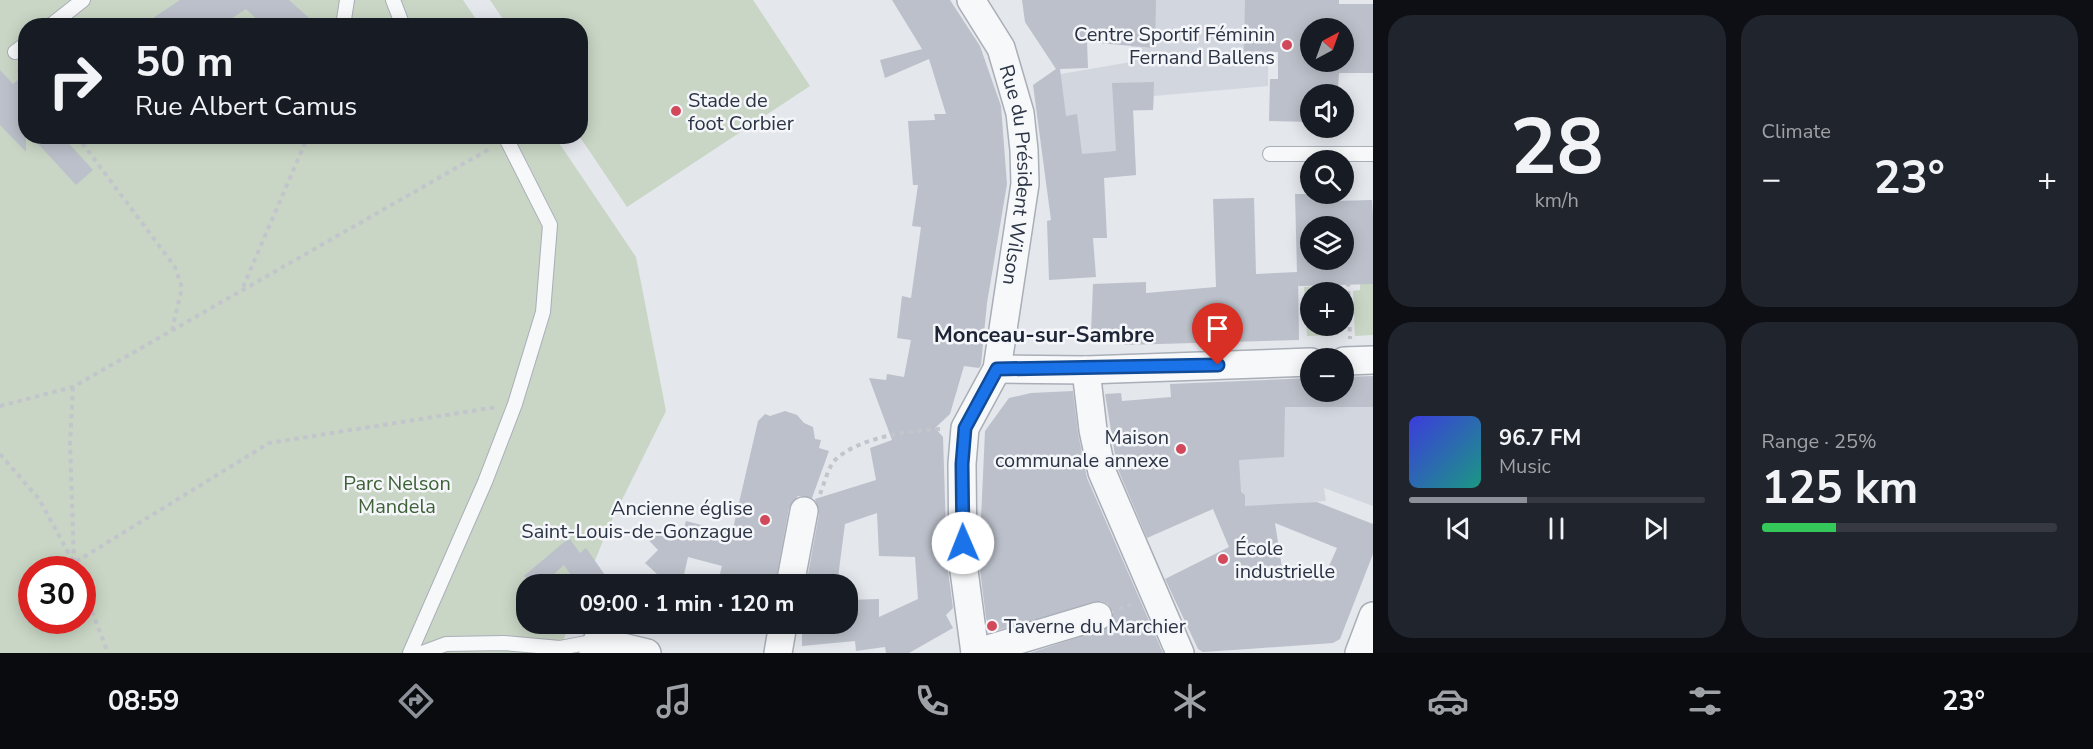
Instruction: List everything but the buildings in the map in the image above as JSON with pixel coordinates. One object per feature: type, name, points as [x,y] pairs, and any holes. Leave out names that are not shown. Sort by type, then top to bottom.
[{"type":"street","name":"Rue du Président Wilson","points":[[971,0],[1001,48],[1020,113],[1024,184],[997,369],[965,428],[962,464],[963,563],[975,653]]},
{"type":"street","points":[[997,369],[1086,370],[1300,362]]},
{"type":"street","points":[[1086,370],[1093,430],[1102,472],[1180,653]]},
{"type":"street","points":[[792,574],[804,511]]},
{"type":"street","points":[[975,653],[1098,616]]},
{"type":"street","points":[[1359,653],[1373,616]]},
{"type":"street","points":[[778,653],[781,634]]},
{"type":"street","points":[[595,647],[647,653]]},
{"type":"lane","points":[[60,18],[83,0]]},
{"type":"lane","points":[[344,18],[347,0]]},
{"type":"lane","points":[[393,0],[400,18]]},
{"type":"lane","points":[[410,653],[485,482],[515,404],[543,312],[550,225],[508,144]]},
{"type":"lane","points":[[1270,154],[1373,154]]},
{"type":"lane","points":[[422,653],[446,644],[504,643],[560,648],[595,647]]},
{"type":"path","points":[[83,144],[175,267],[182,288],[172,329]]},
{"type":"path","points":[[242,289],[305,144]]},
{"type":"path","points":[[0,406],[73,387],[495,144]]},
{"type":"path","points":[[1354,336],[1356,360]]},
{"type":"path","points":[[73,387],[70,443],[74,556]]},
{"type":"path","points":[[85,556],[269,443],[515,404]]},
{"type":"path","points":[[804,511],[820,496],[834,461],[857,447],[904,432],[965,428]]},
{"type":"path","points":[[0,454],[39,499],[70,556]]},
{"type":"path","points":[[1098,616],[1156,596]]},
{"type":"path","points":[[96,622],[108,653]]},
{"type":"shaded area","points":[[1131,0],[1269,0],[1268,86],[1154,96],[1153,110],[1133,111],[1136,175],[1046,181],[1055,75],[1131,62]]},
{"type":"shaded area","points":[[1373,379],[1373,506],[1324,488],[1326,501],[1273,505],[1237,515],[1228,453],[1300,390],[1300,402],[1354,402],[1354,388]]},
{"type":"green space","name":"Parc Nelson Mandela","points":[[0,0],[463,0],[475,18],[18,18],[18,144],[560,144],[636,257],[666,411],[609,526],[589,574],[516,574],[516,634],[566,634],[560,648],[525,653],[0,653]]},
{"type":"green space","name":"Stade de foot Corbier","points":[[490,0],[753,0],[810,86],[627,207],[585,144],[588,144],[588,18],[502,18]]},
{"type":"green space","points":[[1373,283],[1373,335],[1355,336],[1354,291],[1360,290],[1360,284]]},
{"type":"place","name":"Centre Sportif Féminin Fernand Ballens","points":[[1287,45]]},
{"type":"place","name":"Stade de foot Corbier","points":[[676,111]]},
{"type":"place","name":"Maison communale annexe","points":[[1181,449]]},
{"type":"place","name":"Ancienne église Saint-Louis-de-Gonzague","points":[[765,520]]},
{"type":"place","name":"École industrielle","points":[[1223,559]]},
{"type":"place","name":"Taverne du Marchier","points":[[992,626]]},
{"type":"district","name":"Monceau-sur-Sambre","points":[[1044,334]]},
{"type":"route","points":[[963,543],[962,464],[965,428],[997,369],[1086,370],[1218,365]]}]
